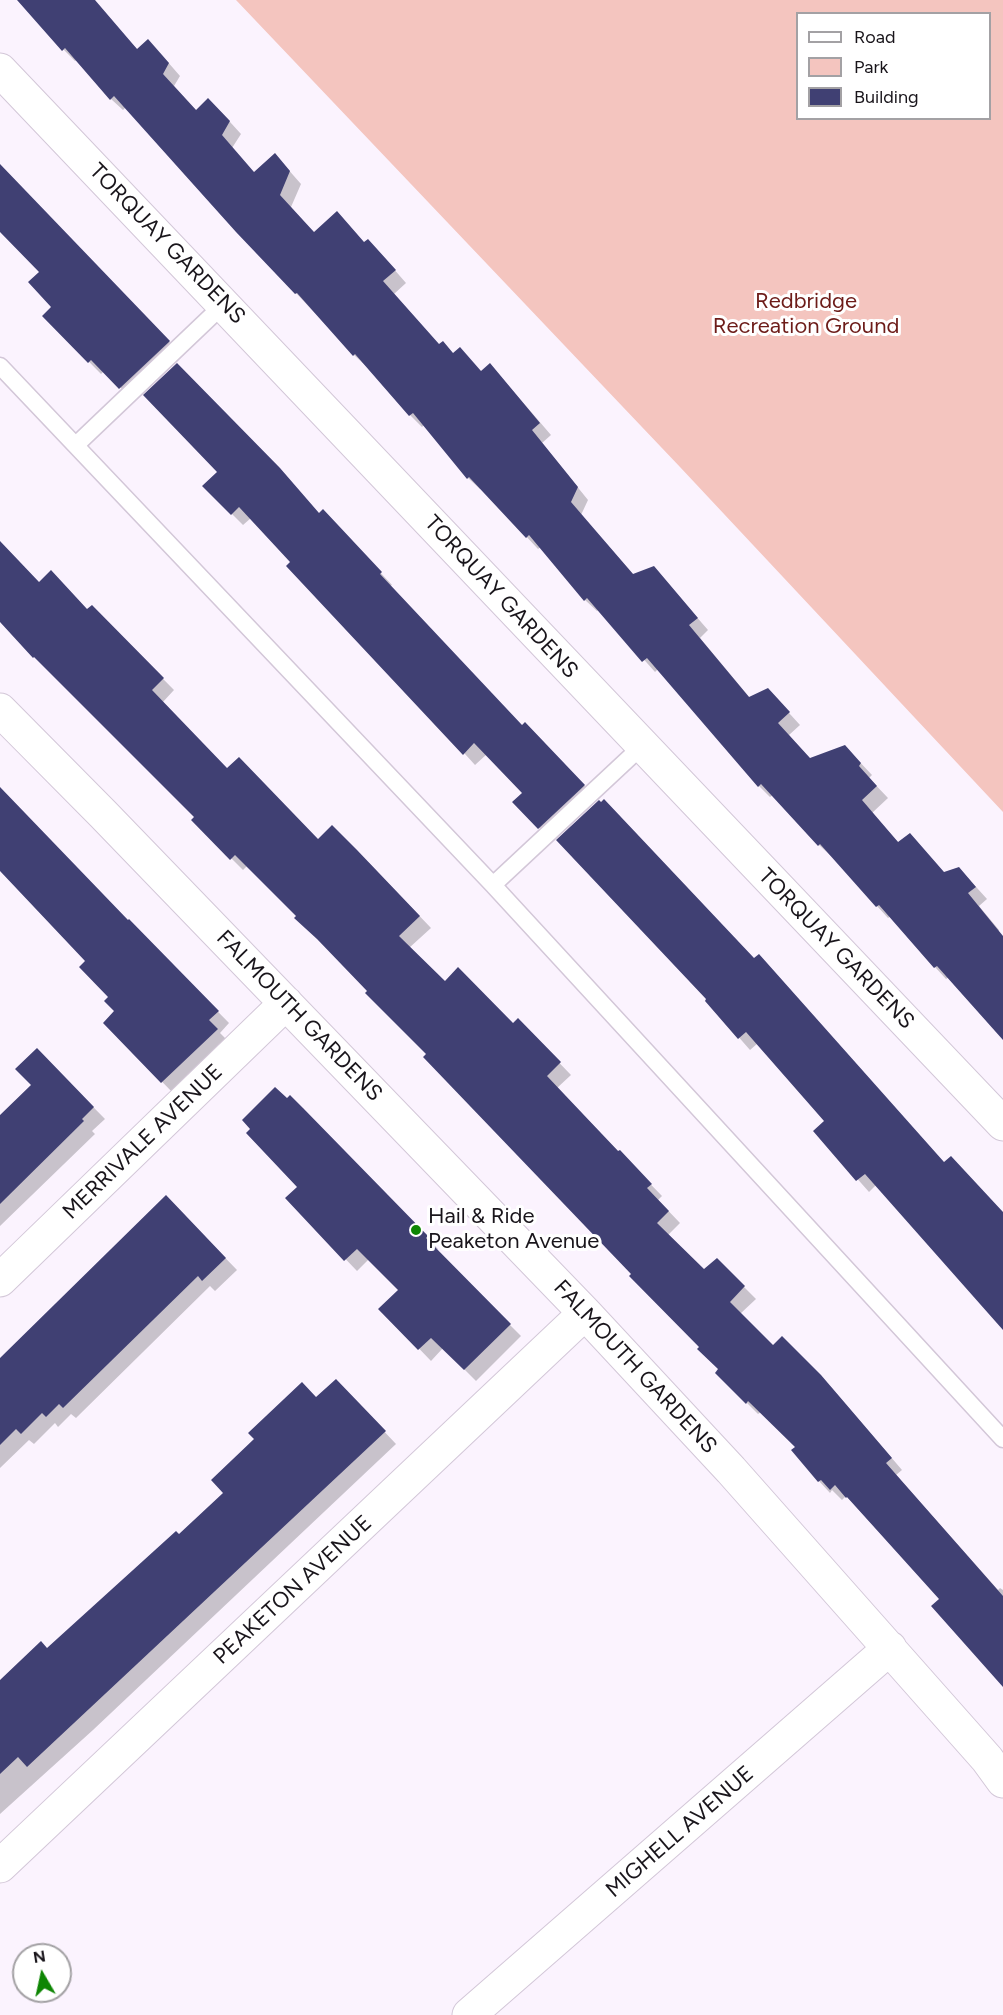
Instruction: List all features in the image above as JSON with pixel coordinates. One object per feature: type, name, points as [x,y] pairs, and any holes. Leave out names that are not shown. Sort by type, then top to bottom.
[{"type":"street","name":"TORQUAY GARDENS","points":[[0,70],[1003,1124]]},
{"type":"street","name":"FALMOUTH GARDENS","points":[[0,710],[112,822],[585,1313],[732,1470],[890,1648],[998,1762]]},
{"type":"street","name":"MERRIVALE AVENUE","points":[[0,1280],[286,1003]]},
{"type":"street","name":"PEAKETON AVENUE","points":[[0,1866],[585,1313]]},
{"type":"street","name":"MIGHELL AVENUE","points":[[469,2015],[890,1648]]},
{"type":"lane","points":[[76,445],[224,304]]},
{"type":"lane","points":[[0,366],[494,885],[1003,1439]]},
{"type":"lane","points":[[494,885],[642,746]]},
{"type":"green space","name":"Redbridge Recreation Ground","points":[[236,0],[1003,0],[1003,812],[680,467]]},
{"type":"building","points":[[17,0],[95,0],[137,49],[148,39],[169,63],[163,74],[196,110],[208,98],[230,121],[222,135],[254,172],[275,153],[290,171],[280,195],[314,232],[337,211],[364,242],[368,239],[396,270],[383,281],[439,344],[443,341],[453,353],[460,347],[481,371],[490,363],[540,423],[532,430],[578,487],[571,502],[633,574],[654,566],[698,618],[689,625],[749,697],[768,688],[790,712],[778,723],[810,758],[845,745],[861,763],[859,766],[877,786],[862,800],[898,842],[910,833],[944,872],[959,867],[976,887],[968,893],[1003,936],[1003,1040],[937,966],[934,968],[879,905],[876,907],[820,844],[818,846],[761,784],[758,787],[647,658],[642,662],[587,598],[584,601],[529,535],[526,538],[469,477],[467,479],[413,413],[409,416],[355,354],[353,356],[297,293],[295,294],[236,232],[114,96],[110,100],[65,48],[62,51]]},
{"type":"building","points":[[0,164],[170,341],[119,389],[91,360],[88,363],[42,316],[51,307],[28,282],[39,272],[0,232]]},
{"type":"building","points":[[177,363],[280,468],[319,513],[323,509],[382,572],[380,574],[522,725],[525,722],[585,785],[538,829],[512,802],[522,793],[474,743],[463,755],[286,566],[290,562],[239,507],[231,515],[202,486],[217,472],[143,395]]},
{"type":"building","points":[[0,541],[39,582],[51,570],[87,609],[92,605],[164,678],[152,690],[227,768],[239,757],[318,839],[332,825],[420,916],[399,936],[445,981],[458,967],[513,1023],[518,1018],[561,1062],[547,1076],[652,1184],[647,1188],[669,1211],[657,1223],[704,1269],[717,1258],[745,1286],[730,1302],[773,1345],[782,1336],[821,1375],[892,1458],[886,1463],[1003,1596],[1003,1687],[931,1606],[939,1599],[847,1497],[835,1485],[830,1490],[821,1480],[818,1482],[791,1450],[795,1447],[748,1401],[746,1404],[715,1373],[718,1369],[697,1349],[699,1347],[423,1057],[426,1054],[365,993],[367,991],[317,939],[294,918],[296,916],[235,855],[230,860],[191,820],[194,817],[33,658],[0,622]]},
{"type":"building","points":[[0,787],[219,1011],[209,1020],[218,1029],[161,1083],[103,1023],[114,1011],[104,1001],[108,997],[79,967],[85,961],[0,871]]},
{"type":"building","points":[[604,799],[754,958],[759,954],[944,1162],[951,1156],[1003,1212],[1003,1330],[865,1174],[856,1181],[813,1131],[824,1121],[746,1032],[738,1039],[705,1001],[706,999],[556,840],[599,800],[601,802]]},
{"type":"building","points":[[37,1048],[94,1107],[82,1119],[84,1121],[0,1204],[0,1115],[31,1085],[15,1069]]},
{"type":"building","points":[[275,1087],[287,1098],[290,1095],[303,1108],[511,1324],[464,1370],[431,1338],[418,1350],[378,1309],[398,1290],[357,1249],[344,1261],[285,1198],[297,1187],[246,1133],[250,1129],[242,1120]]},
{"type":"building","points":[[166,1195],[226,1258],[202,1281],[198,1276],[63,1408],[59,1404],[46,1417],[42,1413],[21,1434],[16,1429],[0,1445],[0,1358]]},
{"type":"building","points":[[336,1379],[386,1431],[27,1767],[18,1757],[0,1774],[0,1680],[41,1641],[47,1648],[176,1531],[179,1534],[223,1493],[211,1480],[254,1439],[248,1433],[302,1382],[316,1397]]},
{"type":"place","name":"Hail & Ride Peaketon Avenue","points":[[416,1230]]}]
